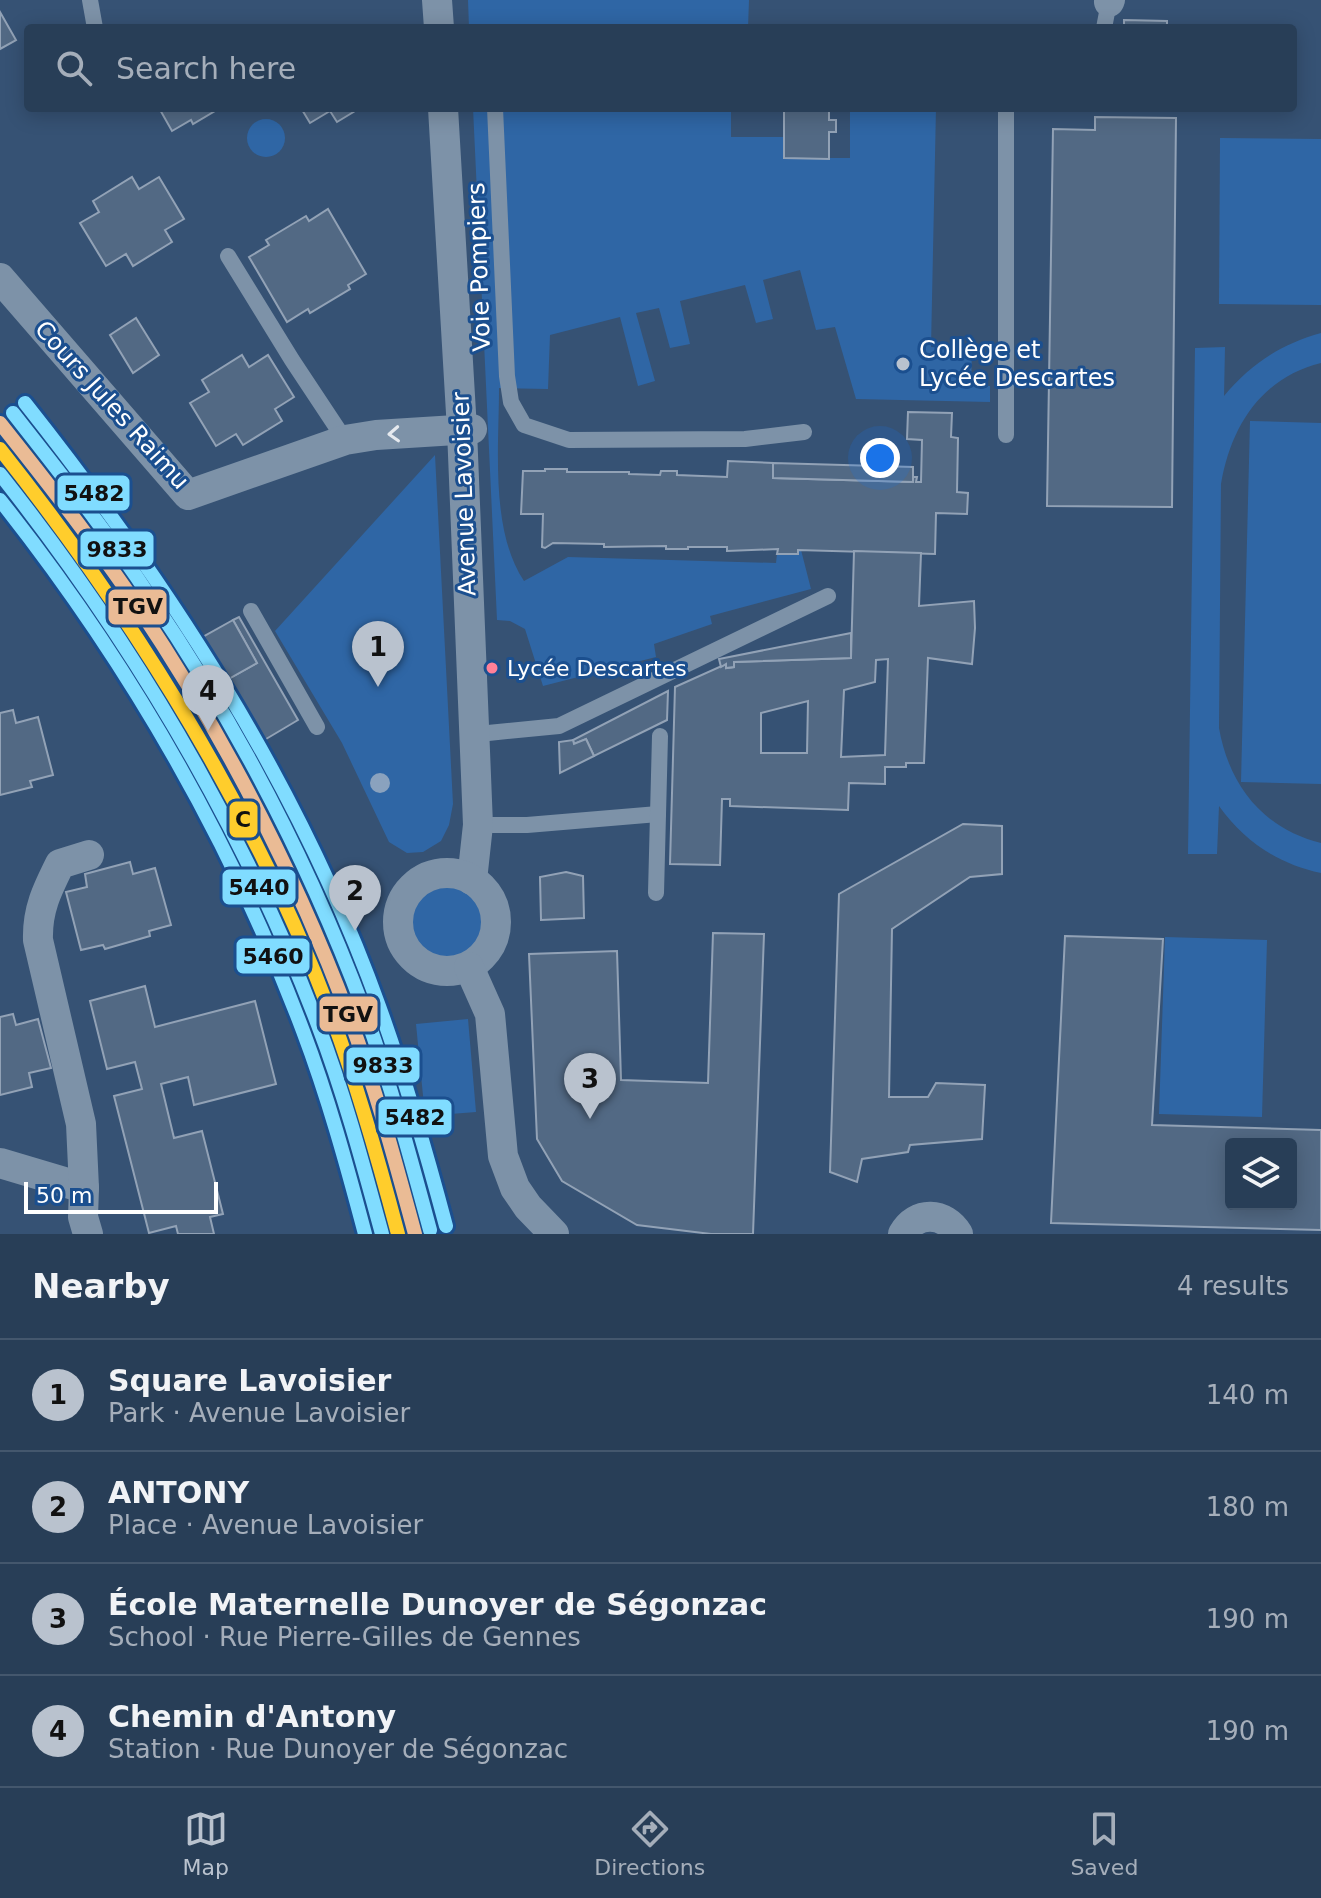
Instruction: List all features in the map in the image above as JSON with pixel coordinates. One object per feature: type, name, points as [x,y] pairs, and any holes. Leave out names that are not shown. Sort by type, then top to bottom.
[{"type":"street","points":[[437,0],[439,24]]},
{"type":"street","name":"Avenue Lavoisier","points":[[443,112],[467,430],[478,825],[472,880]]},
{"type":"street","name":"Cours Jules Raimu","points":[[0,278],[188,495],[345,440],[376,435],[467,430]]},
{"type":"street","points":[[88,1234],[83,1217],[81,1124],[38,940],[37,919],[42,898],[60,864],[89,855]]},
{"type":"street","points":[[455,873],[472,880],[489,896],[495,911],[496,928],[492,944],[469,967],[440,971],[427,967],[405,948],[398,921],[400,906],[407,894],[428,877],[455,873]]},
{"type":"street","points":[[469,967],[490,1014],[503,1156],[522,1198],[554,1234]]},
{"type":"street","points":[[0,1163],[84,1188]]},
{"type":"street","points":[[903,1234],[914,1221],[935,1216],[953,1226],[958,1234]]},
{"type":"lane","points":[[90,0],[94,24]]},
{"type":"lane","name":"Voie Pompiers","points":[[495,112],[507,376],[511,402],[524,425],[569,440],[745,439],[804,432]]},
{"type":"lane","points":[[1006,112],[1006,435]]},
{"type":"lane","points":[[228,256],[345,440]]},
{"type":"lane","points":[[488,733],[559,726],[828,596]]},
{"type":"lane","points":[[251,611],[317,727]]},
{"type":"lane","points":[[656,893],[660,736]]},
{"type":"lane","points":[[478,825],[527,825],[658,814]]},
{"type":"shaded area","points":[[468,0],[749,0],[748,24],[469,24]]},
{"type":"shaded area","points":[[473,112],[731,112],[731,137],[784,137],[784,158],[850,158],[850,112],[936,112],[931,347],[972,349],[971,385],[990,386],[990,402],[856,399],[835,327],[816,330],[800,270],[763,280],[773,319],[756,323],[745,285],[680,301],[690,344],[670,348],[659,308],[636,313],[655,381],[638,386],[620,317],[550,335],[548,389],[499,388],[501,513],[513,561],[524,581],[568,557],[776,563],[777,554],[801,550],[811,589],[710,616],[712,624],[654,644],[656,657],[543,686],[525,629],[510,621],[497,620]]},
{"type":"shaded area","points":[[266,119],[279,125],[285,138],[279,151],[266,157],[253,151],[247,138],[253,125]]},
{"type":"shaded area","points":[[1220,138],[1321,139],[1321,305],[1219,304]]},
{"type":"shaded area","points":[[1321,333],[1321,363],[1281,380],[1252,407],[1232,443],[1226,463],[1221,484],[1219,728],[1231,768],[1252,802],[1282,827],[1321,843],[1321,873],[1290,864],[1263,849],[1239,830],[1219,806],[1217,854],[1188,854],[1195,348],[1225,347],[1224,396],[1245,374],[1268,357],[1293,343]]},
{"type":"shaded area","points":[[1250,421],[1321,423],[1321,784],[1241,782]]},
{"type":"shaded area","points":[[435,455],[453,804],[449,825],[441,841],[423,852],[407,853],[389,842],[342,743],[275,631]]},
{"type":"shaded area","points":[[447,887],[472,897],[482,922],[472,947],[447,957],[422,947],[412,922],[422,897]]},
{"type":"shaded area","points":[[1165,937],[1267,940],[1262,1117],[1159,1114]]},
{"type":"shaded area","points":[[468,1019],[476,1112],[425,1116],[416,1024]]},
{"type":"building","points":[[0,12],[16,40],[0,49]]},
{"type":"building","points":[[1124,20],[1167,21],[1167,24],[1124,24]]},
{"type":"building","points":[[161,112],[213,112],[193,124],[191,120],[172,131]]},
{"type":"building","points":[[303,112],[328,112],[310,123]]},
{"type":"building","points":[[331,112],[353,112],[337,122]]},
{"type":"building","points":[[784,112],[829,112],[829,120],[836,120],[836,132],[829,132],[829,159],[784,158]]},
{"type":"building","points":[[1095,117],[1176,118],[1172,507],[1047,506],[1053,129],[1095,130]]},
{"type":"building","points":[[132,177],[139,189],[159,177],[184,219],[165,230],[172,242],[133,266],[126,254],[106,266],[80,223],[99,212],[93,201]]},
{"type":"building","points":[[328,209],[366,274],[348,285],[350,289],[310,313],[308,309],[287,322],[249,257],[269,245],[266,240],[306,216],[309,221]]},
{"type":"building","points":[[136,318],[159,355],[133,373],[110,335]]},
{"type":"building","points":[[242,355],[249,367],[268,355],[294,397],[275,409],[282,421],[243,445],[236,434],[216,446],[190,403],[209,392],[202,380]]},
{"type":"building","points":[[908,412],[952,413],[951,437],[958,438],[957,492],[968,493],[967,514],[936,513],[935,554],[798,550],[798,554],[777,554],[778,549],[727,551],[727,547],[666,549],[666,546],[604,547],[604,544],[553,543],[545,548],[542,547],[543,514],[521,514],[523,471],[545,469],[660,475],[661,471],[677,471],[677,475],[727,477],[728,461],[773,463],[773,478],[913,482],[913,477],[917,477],[916,482],[921,482],[922,440],[907,439]]},
{"type":"building","points":[[773,463],[913,467],[913,482],[773,478]]},
{"type":"building","points":[[854,551],[921,553],[919,606],[974,601],[972,664],[928,658],[924,763],[885,767],[885,784],[849,783],[848,810],[730,806],[730,799],[722,799],[720,865],[670,864],[675,687],[726,664],[726,668],[734,667],[734,662],[851,658]],"holes":[[[888,659],[885,755],[841,757],[844,690],[875,682],[876,660]],[[808,701],[807,753],[761,753],[761,713]]]},
{"type":"building","points":[[239,617],[298,720],[261,742],[225,681],[257,663],[233,620]]},
{"type":"building","points":[[233,620],[257,663],[225,681],[201,638]]},
{"type":"building","points":[[193,626],[253,728],[304,826],[281,837],[257,787],[173,638]]},
{"type":"building","points":[[851,633],[851,658],[734,662],[734,667],[726,668],[726,664],[721,667],[719,659]]},
{"type":"building","points":[[144,655],[255,857],[233,868],[144,706],[153,700],[132,662]]},
{"type":"building","points":[[132,662],[153,700],[144,706],[123,667]]},
{"type":"building","points":[[668,691],[667,720],[594,756],[586,739],[574,744],[573,740]]},
{"type":"building","points":[[13,710],[16,723],[38,717],[53,775],[30,781],[32,787],[0,795],[0,713]]},
{"type":"building","points":[[586,739],[594,756],[560,773],[559,742],[573,740],[574,744]]},
{"type":"building","points":[[963,824],[1002,826],[1002,874],[970,877],[892,929],[889,1097],[928,1097],[936,1083],[985,1085],[982,1139],[910,1145],[908,1152],[862,1159],[857,1182],[830,1172],[839,894]]},
{"type":"building","points":[[130,862],[133,874],[155,868],[171,925],[149,931],[150,936],[105,949],[103,945],[81,950],[66,892],[87,887],[85,874]]},
{"type":"building","points":[[566,872],[583,876],[584,918],[541,920],[540,877]]},
{"type":"building","points":[[713,933],[764,934],[753,1234],[711,1234],[637,1225],[562,1181],[537,1139],[529,954],[617,951],[621,1080],[708,1083]]},
{"type":"building","points":[[1065,936],[1163,939],[1152,1125],[1321,1130],[1321,1230],[1051,1223]]},
{"type":"building","points":[[145,986],[155,1027],[255,1001],[276,1084],[194,1105],[188,1077],[161,1084],[174,1138],[202,1131],[223,1214],[210,1217],[214,1234],[178,1234],[176,1226],[149,1233],[114,1096],[142,1089],[135,1062],[107,1069],[90,1001]]},
{"type":"building","points":[[13,1014],[16,1025],[38,1019],[51,1068],[29,1073],[32,1087],[0,1095],[0,1017]]},
{"type":"transit line","name":"5482","points":[[25,403],[79,472],[180,616],[270,766],[310,844],[347,924],[379,1006],[415,1115],[446,1226]]},
{"type":"transit line","name":"9833","points":[[13,413],[101,526],[150,597],[213,695],[269,797],[320,902],[364,1010],[430,1230]]},
{"type":"transit line","name":"TGV","points":[[0,423],[138,607],[199,704],[255,804],[304,908],[348,1014],[376,1096],[415,1234]]},
{"type":"transit line","name":"C","points":[[0,449],[99,582],[189,721],[230,793],[302,943],[333,1020],[368,1126],[398,1234]]},
{"type":"transit line","name":"5440","points":[[0,474],[49,538],[139,669],[219,807],[255,878],[318,1025],[353,1129],[382,1234]]},
{"type":"transit line","name":"5460","points":[[0,500],[47,561],[133,688],[209,821],[275,960],[303,1031],[329,1106],[365,1234]]},
{"type":"place","name":"Collège et Lycée Descartes","points":[[903,364]]},
{"type":"place","name":"Lycée Descartes","points":[[492,668]]},
{"type":"place","name":"Square Lavoisier","points":[[378,687]]},
{"type":"place","name":"Chemin d'Antony","points":[[208,731]]},
{"type":"place","name":"ANTONY","points":[[355,931]]},
{"type":"place","name":"École Maternelle Dunoyer de Ségonzac","points":[[590,1119]]}]
